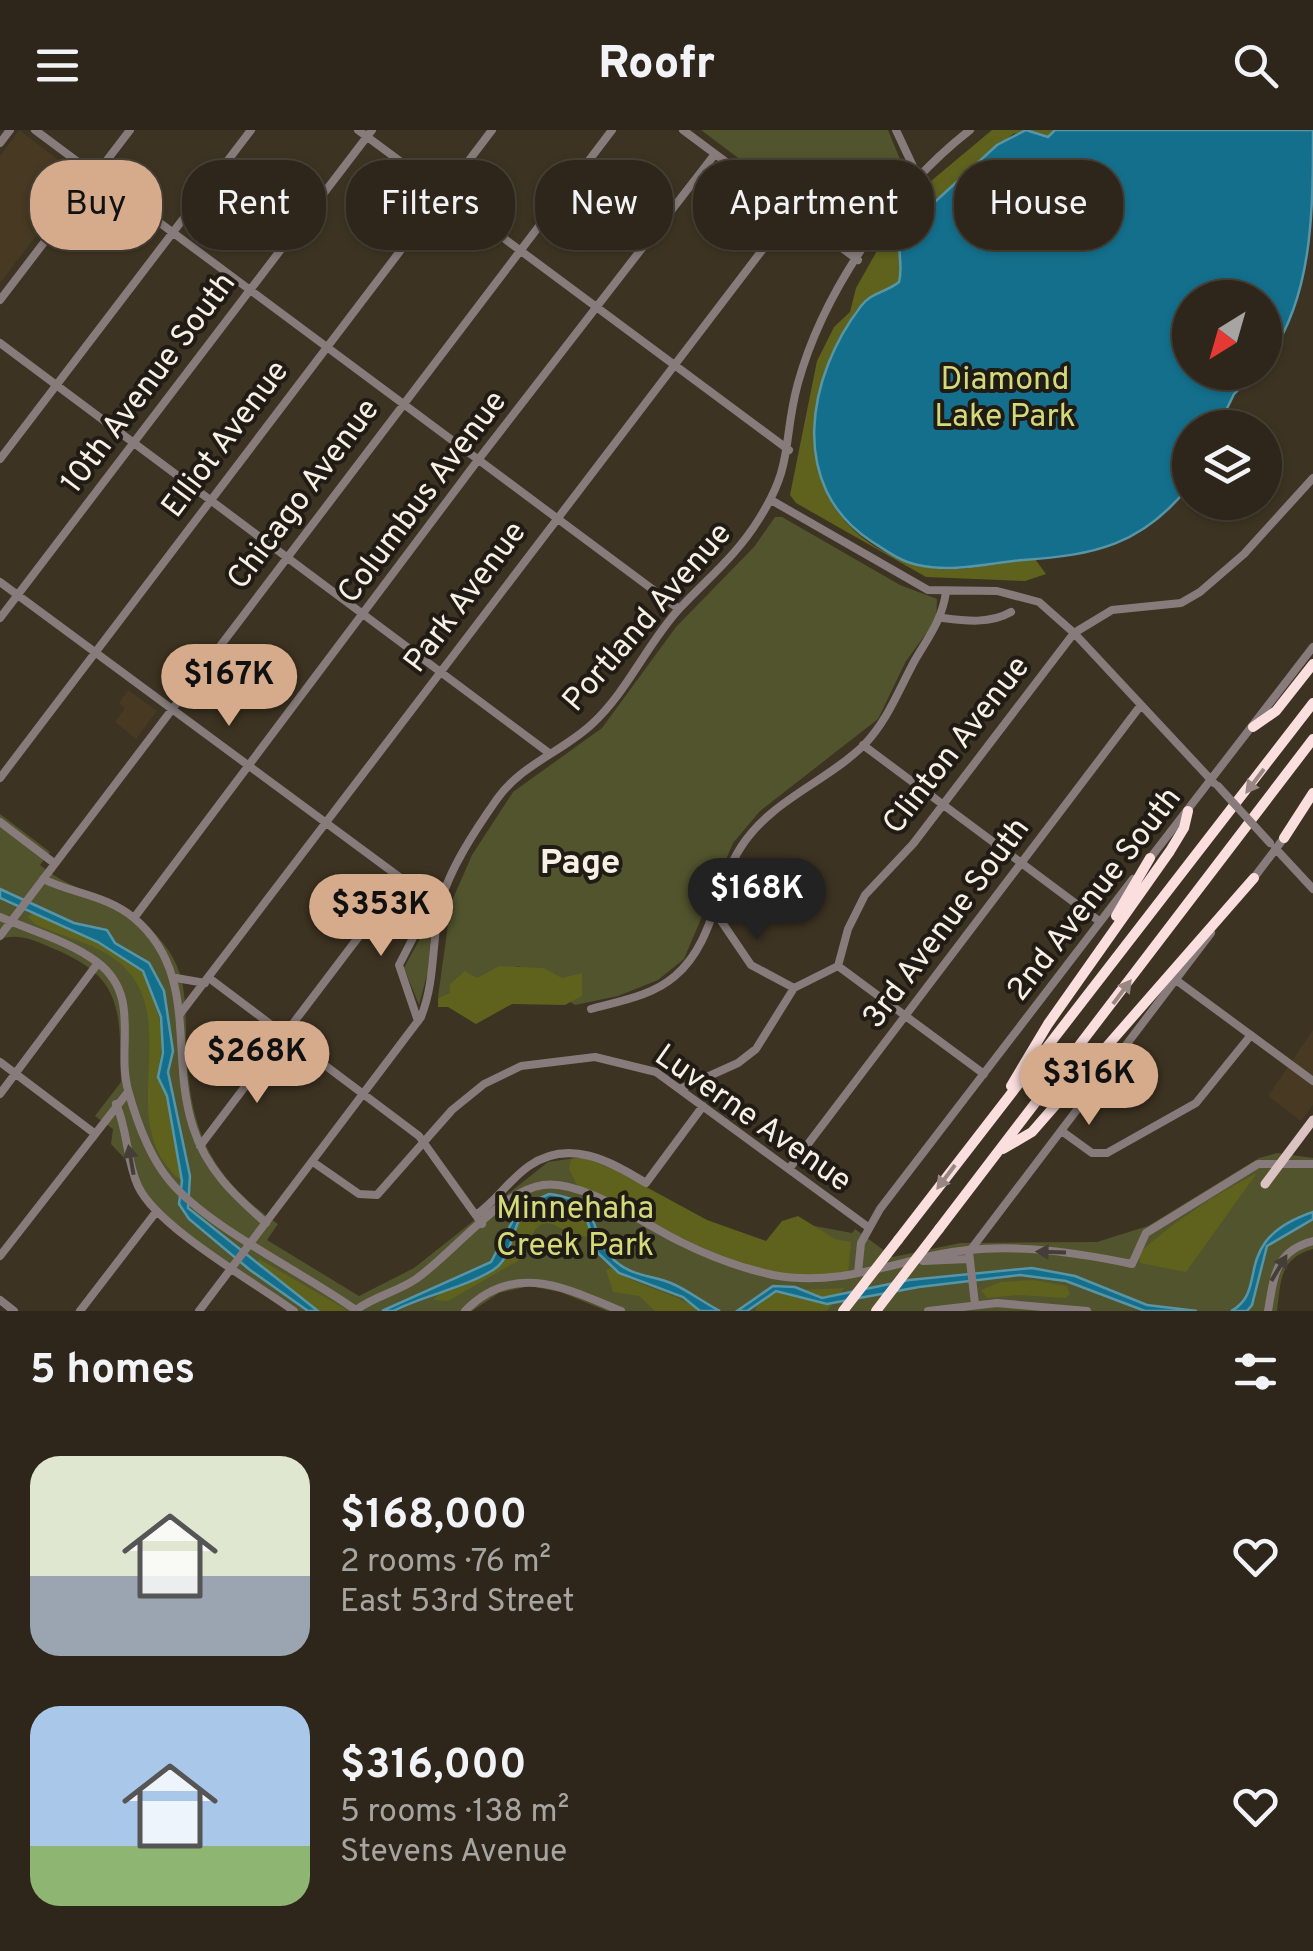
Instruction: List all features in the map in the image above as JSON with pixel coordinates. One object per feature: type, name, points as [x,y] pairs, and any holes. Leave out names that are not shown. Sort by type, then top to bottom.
[{"type":"highway","points":[[1254,727],[1276,711],[1313,664]]},
{"type":"highway","points":[[843,1311],[1313,703]]},
{"type":"highway","points":[[876,1311],[1313,739]]},
{"type":"highway","points":[[1284,838],[1313,797]]},
{"type":"highway","points":[[1075,986],[1170,851],[1184,828],[1188,811]]},
{"type":"highway","points":[[994,1114],[1150,858]]},
{"type":"highway","points":[[998,1152],[1032,1132],[1254,878]]},
{"type":"main road","points":[[1264,1184],[1313,1120]]},
{"type":"street","points":[[0,143],[10,130]]},
{"type":"street","points":[[35,130],[73,160]]},
{"type":"street","points":[[107,160],[130,130]]},
{"type":"street","points":[[0,458],[251,130]]},
{"type":"street","points":[[358,130],[369,133],[402,160]]},
{"type":"street","name":"Elliot Avenue","points":[[469,160],[492,130]]},
{"type":"street","name":"Chicago Avenue","points":[[0,936],[612,130]]},
{"type":"street","points":[[683,130],[723,160]]},
{"type":"street","points":[[896,130],[910,160]]},
{"type":"street","name":"Portland Avenue","points":[[934,163],[970,130]]},
{"type":"street","name":"10th Avenue South","points":[[0,618],[369,133]]},
{"type":"street","name":"Columbus Avenue","points":[[134,918],[478,460],[715,154]]},
{"type":"street","points":[[162,225],[679,609]]},
{"type":"street","points":[[515,247],[790,450]]},
{"type":"street","points":[[0,300],[38,250]]},
{"type":"street","name":"Elliot Avenue","points":[[0,778],[399,250]]},
{"type":"street","name":"Park Avenue","points":[[180,1014],[762,250]]},
{"type":"street","points":[[845,250],[858,260]]},
{"type":"street","name":"Portland Avenue","points":[[199,1311],[418,1021],[434,972],[436,905],[495,802],[520,774],[593,724],[679,609],[721,570],[771,500],[790,450],[797,387],[813,339],[864,250]]},
{"type":"street","points":[[0,343],[549,752]]},
{"type":"street","name":"Clinton Avenue","points":[[838,966],[865,895],[943,805],[1074,632],[1112,610],[1181,602],[1200,592],[1244,554],[1313,478]]},
{"type":"street","points":[[771,500],[906,579],[946,592],[997,591],[1025,597],[1052,611],[1313,888]]},
{"type":"street","points":[[0,582],[436,905],[399,965],[418,1021]]},
{"type":"street","points":[[590,1009],[648,993],[678,974],[715,912],[731,865],[755,829],[787,800],[863,745],[885,718],[943,618],[946,592]]},
{"type":"street","points":[[943,618],[970,622],[1011,612]]},
{"type":"street","name":"2nd Avenue South","points":[[858,1273],[859,1251],[868,1227],[1099,921],[1188,811],[1215,784],[1313,646]]},
{"type":"street","name":"3rd Avenue South","points":[[789,1170],[1141,706]]},
{"type":"street","points":[[863,745],[1099,921]]},
{"type":"street","points":[[0,822],[54,862]]},
{"type":"street","points":[[975,1304],[969,1255],[1254,878],[1273,846],[1284,838]]},
{"type":"street","points":[[43,880],[92,894],[134,918],[164,953],[176,978],[188,1106],[200,1146],[222,1184],[266,1223]]},
{"type":"street","points":[[200,1146],[401,881]]},
{"type":"street","points":[[715,912],[751,965],[794,988]]},
{"type":"street","points":[[0,918],[98,963],[117,987],[126,1012],[128,1092],[162,1170],[180,1190],[250,1246],[357,1310],[418,1277],[528,1166],[564,1153],[596,1156],[646,1183],[703,1106]]},
{"type":"street","points":[[0,1094],[98,963]]},
{"type":"street","points":[[680,1088],[738,1063],[756,1048],[794,988],[838,966],[984,1074]]},
{"type":"street","points":[[176,978],[207,981],[286,1036],[422,1141],[479,1219]]},
{"type":"street","points":[[1176,980],[1313,1080]]},
{"type":"street","points":[[1062,1132],[1085,1150],[1107,1153],[1196,1103],[1251,1035]]},
{"type":"street","name":"Luverne Avenue","points":[[313,1162],[358,1194],[372,1197],[383,1192],[422,1141],[484,1084],[542,1062],[611,1058],[642,1066],[680,1088],[868,1227]]},
{"type":"street","points":[[0,1062],[94,1133]]},
{"type":"street","points":[[0,1256],[128,1092]]},
{"type":"street","points":[[116,1104],[124,1120],[135,1179],[156,1212],[294,1311]]},
{"type":"street","points":[[479,1219],[522,1192],[554,1184],[583,1193],[696,1249],[748,1269],[814,1279],[969,1255],[1073,1253],[1132,1264],[1136,1246],[1146,1233],[1258,1164],[1313,1164]]},
{"type":"street","points":[[80,1311],[156,1212]]},
{"type":"street","points":[[1278,1311],[1268,1308],[1275,1268],[1294,1248],[1313,1241]]},
{"type":"street","points":[[465,1311],[500,1286],[531,1280],[562,1286],[621,1311]]},
{"type":"street","points":[[0,1300],[14,1311]]},
{"type":"street","points":[[929,1310],[975,1304],[1052,1305],[1086,1311]]},
{"type":"shaded area","points":[[19,130],[59,160],[30,160],[30,244],[0,283],[0,156]]},
{"type":"shaded area","points":[[128,690],[157,711],[136,739],[115,722],[125,708],[119,703]]},
{"type":"shaded area","points":[[1313,1030],[1313,1105],[1301,1121],[1268,1096]]},
{"type":"green space","points":[[701,130],[888,130],[900,160],[741,160]]},
{"type":"green space","points":[[992,130],[1055,130],[1048,137],[1026,131],[1013,134],[982,160],[956,160]]},
{"type":"green space","points":[[954,162],[954,184],[934,201],[934,178]]},
{"type":"green space","points":[[877,250],[902,250],[899,256],[903,270],[899,282],[861,305],[847,325],[822,386],[815,418],[815,450],[821,479],[834,506],[853,529],[880,549],[913,564],[943,569],[974,568],[1035,559],[1046,574],[1025,581],[926,577],[796,503],[790,495],[817,361],[834,327],[850,312],[856,288]]},
{"type":"green space","points":[[775,517],[782,517],[900,585],[937,599],[936,620],[906,661],[878,719],[760,811],[733,843],[684,959],[658,980],[618,996],[575,1005],[518,966],[476,1024],[438,997],[451,903],[472,855],[513,792],[602,728],[676,627],[754,547]]},
{"type":"green space","name":"Minnehaha Creek Park","points":[[0,814],[50,852],[40,865],[56,877],[136,916],[166,947],[183,985],[195,1115],[215,1162],[231,1184],[278,1224],[267,1240],[359,1296],[414,1268],[548,1162],[582,1157],[648,1188],[646,1193],[706,1223],[770,1245],[788,1221],[852,1233],[855,1229],[893,1257],[960,1243],[1097,1242],[1148,1226],[1259,1158],[1277,1153],[1313,1158],[1313,1249],[1288,1265],[1281,1281],[1277,1311],[607,1311],[560,1292],[529,1286],[499,1293],[472,1311],[288,1311],[147,1207],[125,1159],[111,1144],[113,1129],[95,1116],[121,1082],[118,1017],[106,985],[76,959],[52,948],[20,937],[0,939]]},
{"type":"green space","points":[[33,912],[98,942],[140,967],[149,981],[163,1033],[158,1077],[167,1096],[182,1181],[162,1159],[151,1133],[148,1019],[141,993],[116,960],[35,924],[28,917]]},
{"type":"green space","points":[[432,916],[428,971],[419,1005],[404,968]]},
{"type":"green space","points":[[499,966],[544,968],[562,978],[582,973],[582,996],[565,1005],[512,1004],[476,1024],[448,1007],[438,1007],[438,998],[450,993],[450,984],[465,971],[477,978]]},
{"type":"green space","points":[[583,1157],[707,1220],[766,1241],[782,1221],[798,1216],[835,1239],[851,1242],[848,1274],[812,1276],[777,1272],[708,1250],[578,1187],[569,1169],[571,1159]]},
{"type":"green space","points":[[1257,1173],[1186,1272],[1140,1263],[1138,1254],[1166,1231]]},
{"type":"green space","points":[[545,1202],[576,1210],[586,1221],[591,1237],[543,1224],[536,1228],[521,1259],[448,1301],[433,1300],[446,1287],[501,1265],[520,1218],[534,1205]]},
{"type":"green space","points":[[259,1259],[349,1311],[318,1311],[258,1264]]},
{"type":"green space","points":[[611,1268],[700,1311],[655,1311],[639,1296],[613,1292],[606,1270]]},
{"type":"green space","points":[[1033,1280],[1067,1286],[1070,1294],[1065,1298],[987,1298],[981,1290],[1000,1282]]},
{"type":"green space","points":[[844,1288],[827,1311],[756,1311],[757,1301],[776,1291]]},
{"type":"water","name":"Diamond Lake Park","points":[[1026,130],[1048,137],[1055,130],[1313,130],[1307,254],[1293,311],[1282,336],[1282,280],[1172,280],[1172,390],[1238,390],[1226,410],[1172,410],[1172,505],[1154,521],[1116,543],[1073,555],[958,568],[931,567],[893,555],[871,541],[844,518],[826,491],[817,461],[814,429],[818,397],[842,334],[869,298],[899,282],[900,250],[934,250],[934,203],[954,184],[954,250],[1123,250],[1123,160],[981,160],[997,145]]},
{"type":"water","points":[[0,889],[74,923],[107,930],[115,943],[149,963],[164,991],[173,1051],[168,1072],[190,1176],[188,1208],[318,1311],[308,1311],[250,1270],[189,1219],[179,1204],[182,1181],[167,1096],[158,1077],[163,1053],[161,1017],[143,971],[98,942],[0,898]]},
{"type":"water","points":[[549,1194],[580,1203],[606,1250],[622,1266],[673,1284],[720,1311],[700,1311],[683,1297],[619,1273],[598,1253],[587,1220],[569,1206],[546,1202],[525,1212],[507,1253],[493,1270],[393,1311],[382,1311],[491,1262],[520,1207]]},
{"type":"water","points":[[1313,1212],[1313,1219],[1267,1246],[1252,1305],[1247,1311],[1231,1311],[1249,1291],[1260,1251],[1270,1237]]},
{"type":"water","points":[[1032,1268],[1075,1276],[1147,1305],[1197,1311],[1145,1311],[1066,1281],[1020,1275],[919,1287],[827,1304],[776,1291],[747,1311],[737,1311],[773,1286],[795,1287],[822,1298],[909,1280]]},
{"type":"district","name":"Page","points":[[580,861]]}]
